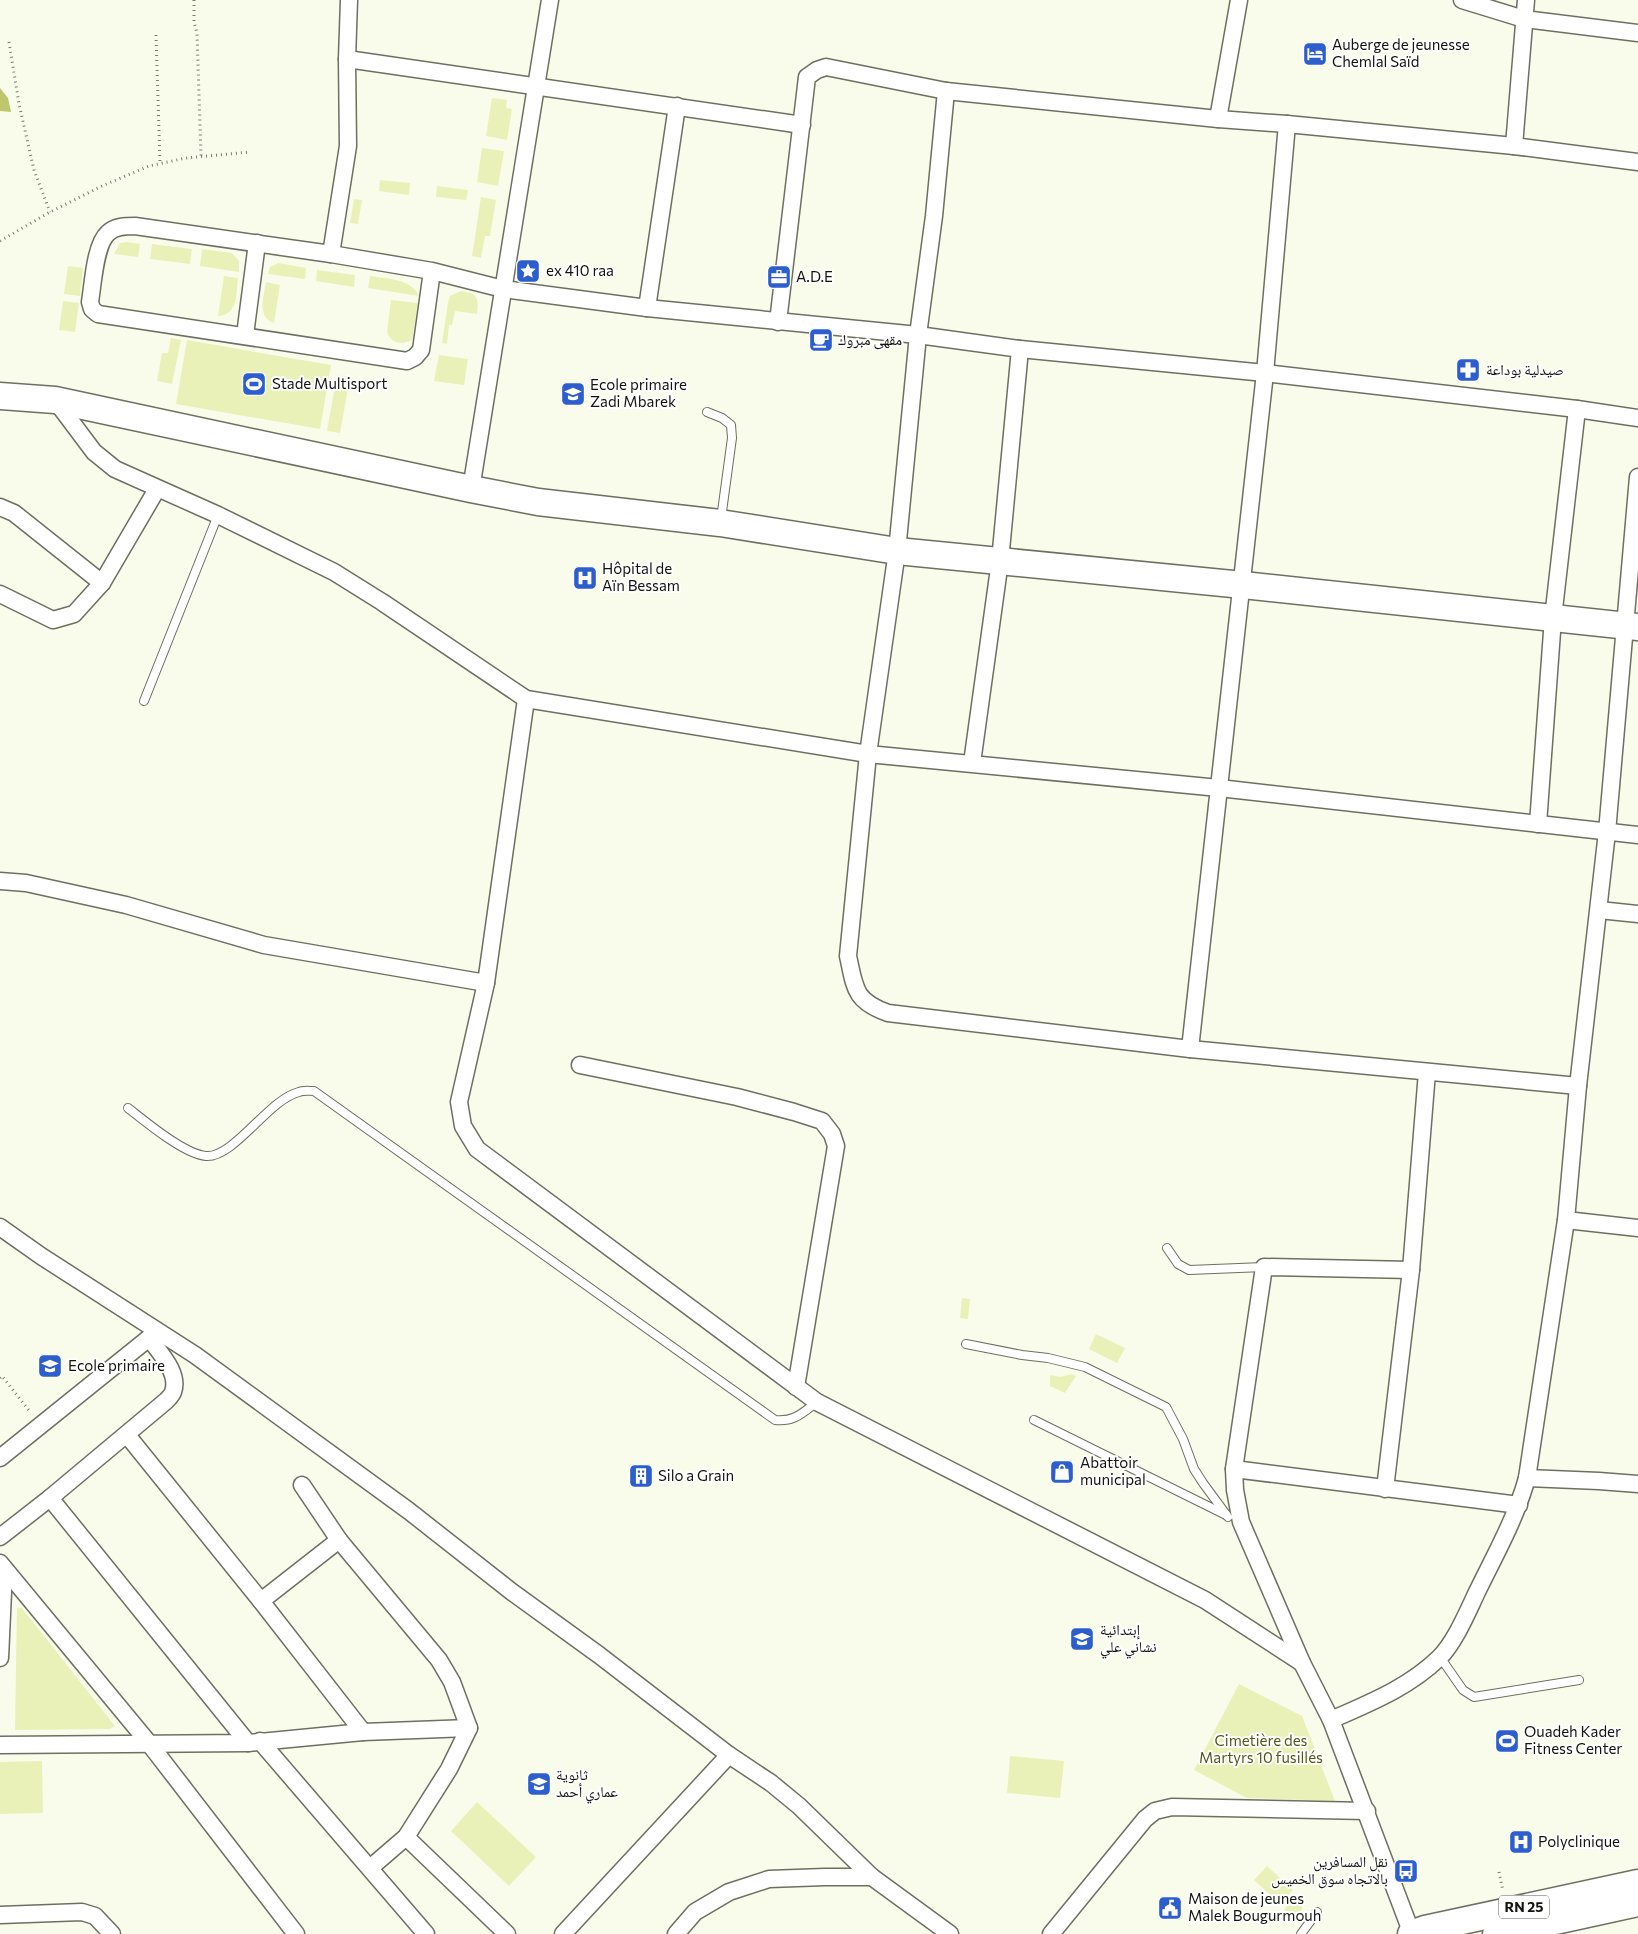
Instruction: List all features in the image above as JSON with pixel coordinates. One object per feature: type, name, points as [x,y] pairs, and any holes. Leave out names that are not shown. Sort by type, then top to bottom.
[{"type":"main road","points":[[0,396],[55,400],[538,502],[720,523],[897,551],[1632,626]]},
{"type":"main road","name":"RN 25","points":[[1412,1934],[1638,1883]]},
{"type":"main road","name":"RN 25","points":[[1496,1934],[1638,1903]]},
{"type":"street","points":[[332,254],[348,146],[347,59],[349,0]]},
{"type":"street","points":[[471,489],[550,0]]},
{"type":"street","points":[[1218,119],[1239,0]]},
{"type":"street","points":[[1462,0],[1524,19],[1638,33]]},
{"type":"street","points":[[1514,146],[1526,0]]},
{"type":"street","points":[[347,59],[802,125]]},
{"type":"street","points":[[778,322],[807,77],[817,70],[826,67],[946,91],[1218,119],[1514,146],[1638,162]]},
{"type":"street","points":[[946,91],[934,216],[918,335],[897,551],[868,754],[848,956],[854,985],[861,998],[872,1007],[888,1013],[1190,1048],[1578,1086]]},
{"type":"street","points":[[647,308],[676,106]]},
{"type":"street","points":[[1190,1048],[1243,585],[1265,372],[1286,124]]},
{"type":"street","points":[[432,271],[421,350],[415,357],[407,361],[98,314],[92,309],[90,302],[100,247],[108,233],[120,227],[135,226],[332,254],[432,271],[503,289],[647,308],[918,335],[1020,349],[1265,372],[1638,418]]},
{"type":"street","points":[[245,336],[257,243]]},
{"type":"street","points":[[972,763],[1000,561],[1020,349]]},
{"type":"street","points":[[55,400],[94,452],[115,469],[334,572],[526,699],[868,754],[1219,788],[1638,835]]},
{"type":"street","points":[[1538,824],[1553,618],[1577,409]]},
{"type":"street","points":[[1331,1720],[1385,1696],[1410,1682],[1440,1657],[1458,1629],[1519,1505],[1527,1478],[1566,1220],[1578,1086],[1632,626],[1638,478]]},
{"type":"street","points":[[0,594],[53,620],[74,614],[102,583],[157,489]]},
{"type":"street","points":[[0,507],[14,513],[102,583]]},
{"type":"street","points":[[526,699],[486,983],[459,1102],[463,1126],[477,1149],[817,1402],[1205,1600],[1302,1664]]},
{"type":"street","points":[[0,881],[26,884],[126,905],[264,945],[486,983]]},
{"type":"street","points":[[1599,910],[1638,914]]},
{"type":"street","points":[[580,1065],[737,1097],[794,1112],[822,1121],[832,1134],[836,1146],[796,1387]]},
{"type":"street","points":[[1385,1489],[1412,1270],[1427,1072]]},
{"type":"street","points":[[1566,1220],[1638,1228]]},
{"type":"street","points":[[0,1227],[153,1334],[195,1355],[409,1511],[512,1592],[729,1755],[771,1783],[799,1806],[872,1877],[950,1934]]},
{"type":"street","points":[[1412,1270],[1264,1267],[1234,1469],[1235,1520],[1302,1664],[1331,1720],[1412,1934]]},
{"type":"street","points":[[0,1458],[153,1334]]},
{"type":"street","points":[[0,1537],[127,1434],[166,1401],[173,1392],[174,1380],[168,1363],[153,1334]]},
{"type":"street","points":[[127,1434],[363,1732]]},
{"type":"street","points":[[1234,1469],[1519,1505]]},
{"type":"street","points":[[1527,1478],[1599,1480],[1638,1484]]},
{"type":"street","points":[[302,1485],[339,1540],[439,1660],[452,1682],[469,1728],[449,1769],[406,1837],[370,1868]]},
{"type":"street","points":[[50,1498],[254,1742],[370,1868],[426,1934]]},
{"type":"street","points":[[261,1601],[339,1540]]},
{"type":"street","points":[[0,1658],[2,1566]]},
{"type":"street","points":[[2,1566],[148,1742],[296,1934]]},
{"type":"street","points":[[0,1744],[254,1742],[363,1732],[469,1728]]},
{"type":"street","points":[[563,1934],[729,1755]]},
{"type":"street","points":[[1052,1934],[1144,1820],[1155,1810],[1172,1807],[1367,1811]]},
{"type":"street","points":[[406,1837],[507,1934]]},
{"type":"street","points":[[676,1934],[694,1912],[728,1892],[769,1879],[872,1877]]},
{"type":"street","points":[[0,1915],[82,1912],[95,1916],[112,1934]]},
{"type":"lane","points":[[707,412],[722,418],[731,425],[732,438],[720,523]]},
{"type":"lane","points":[[144,701],[218,516]]},
{"type":"lane","points":[[128,1108],[184,1148],[206,1156],[224,1152],[284,1098],[300,1091],[314,1091],[775,1420],[788,1421],[817,1402]]},
{"type":"lane","points":[[1167,1248],[1178,1264],[1189,1270],[1264,1267]]},
{"type":"lane","points":[[966,1344],[1048,1358],[1085,1367],[1166,1406],[1202,1483],[1235,1520]]},
{"type":"lane","points":[[1034,1420],[1235,1520]]},
{"type":"lane","points":[[1440,1657],[1463,1690],[1474,1697],[1579,1680]]},
{"type":"lane","points":[[1301,1934],[1317,1912]]},
{"type":"path","points":[[194,0],[194,22],[197,33],[201,156]]},
{"type":"path","points":[[156,35],[160,163]]},
{"type":"path","points":[[9,42],[19,104],[34,170],[50,212]]},
{"type":"path","points":[[0,241],[50,212],[148,166],[201,156],[250,152]]},
{"type":"path","points":[[0,1378],[2,1376],[41,1425]]},
{"type":"green space","points":[[0,88],[8,98],[11,112],[0,111]]},
{"type":"green space","points":[[492,98],[507,100],[506,108],[512,109],[507,140],[486,136]]},
{"type":"green space","points":[[482,148],[504,151],[498,186],[477,182]]},
{"type":"green space","points":[[380,180],[410,183],[409,195],[379,191]]},
{"type":"green space","points":[[437,186],[468,190],[466,200],[436,197]]},
{"type":"green space","points":[[481,197],[496,200],[490,236],[485,236],[481,258],[472,256]]},
{"type":"green space","points":[[354,199],[362,200],[358,224],[350,223]]},
{"type":"green space","points":[[120,243],[140,244],[138,257],[114,254]]},
{"type":"green space","points":[[152,244],[192,249],[190,264],[150,259]]},
{"type":"green space","points":[[202,249],[232,253],[239,261],[239,272],[200,266]]},
{"type":"green space","points":[[279,263],[306,268],[305,279],[268,274],[270,267]]},
{"type":"green space","points":[[68,266],[83,268],[80,296],[64,294]]},
{"type":"green space","points":[[317,270],[355,275],[354,287],[316,281]]},
{"type":"green space","points":[[224,276],[238,278],[236,297],[233,308],[225,315],[218,316]]},
{"type":"green space","points":[[370,276],[398,280],[410,286],[419,296],[368,288]]},
{"type":"green space","points":[[266,282],[280,285],[274,323],[265,316],[262,306]]},
{"type":"green space","points":[[461,291],[474,295],[478,304],[477,314],[455,311],[452,325],[449,325],[447,344],[442,343],[450,296]]},
{"type":"green space","points":[[391,300],[418,303],[412,340],[404,343],[397,342],[389,336],[387,332]]},
{"type":"green space","points":[[63,301],[79,303],[75,332],[59,330]]},
{"type":"green space","points":[[171,338],[181,340],[172,384],[157,381],[162,353],[168,353]]},
{"type":"green space","name":"Stade Multisport","points":[[187,340],[331,365],[320,429],[176,404]]},
{"type":"green space","points":[[439,355],[468,359],[464,385],[434,381]]},
{"type":"green space","points":[[337,375],[350,377],[340,433],[327,431]]},
{"type":"green space","points":[[962,1298],[970,1299],[968,1319],[960,1318]]},
{"type":"green space","points":[[1096,1334],[1125,1348],[1117,1363],[1089,1349]]},
{"type":"green space","points":[[1072,1374],[1076,1376],[1065,1393],[1050,1386],[1050,1375],[1060,1377]]},
{"type":"green space","points":[[17,1608],[22,1608],[115,1726],[110,1729],[15,1730]]},
{"type":"green space","name":"Cimetière des Martyrs 10 fusillés","points":[[1239,1684],[1302,1716],[1335,1801],[1247,1798],[1194,1770]]},
{"type":"green space","points":[[1010,1756],[1064,1761],[1060,1798],[1007,1793]]},
{"type":"green space","points":[[42,1761],[43,1813],[0,1814],[0,1762]]},
{"type":"green space","points":[[477,1802],[536,1857],[509,1886],[451,1831]]},
{"type":"green space","points":[[1267,1866],[1293,1890],[1280,1904],[1254,1880]]},
{"type":"green space","points":[[1299,1895],[1302,1898],[1302,1909],[1295,1920],[1284,1909]]},
{"type":"place","name":"Auberge de jeunesse Chemlal Saïd","points":[[1315,54]]},
{"type":"place","name":"ex 410 raa","points":[[528,271]]},
{"type":"place","name":"A.D.E","points":[[779,277]]},
{"type":"place","name":"مقهى مبروك","points":[[821,340]]},
{"type":"place","name":"صيدلية بوداعة","points":[[1468,370]]},
{"type":"place","name":"Stade Multisport","points":[[254,384]]},
{"type":"place","name":"Ecole primaire Zadi Mbarek","points":[[573,394]]},
{"type":"place","name":"Hôpital de Aïn Bessam","points":[[585,578]]},
{"type":"place","name":"Ecole primaire","points":[[50,1366]]},
{"type":"place","name":"Abattoir municipal","points":[[1062,1472]]},
{"type":"place","name":"Silo a Grain","points":[[641,1476]]},
{"type":"place","name":"إبتدائية نشاني علي","points":[[1082,1639]]},
{"type":"place","name":"Ouadeh Kader Fitness Center","points":[[1507,1741]]},
{"type":"place","name":"ثانوية عماري أحمد","points":[[539,1784]]},
{"type":"place","name":"Polyclinique","points":[[1521,1842]]},
{"type":"place","name":"نقل المسافرين بالاتجاه سوق الخميس","points":[[1406,1871]]},
{"type":"place","name":"Maison de jeunes Malek Bougurmouh","points":[[1170,1908]]}]
